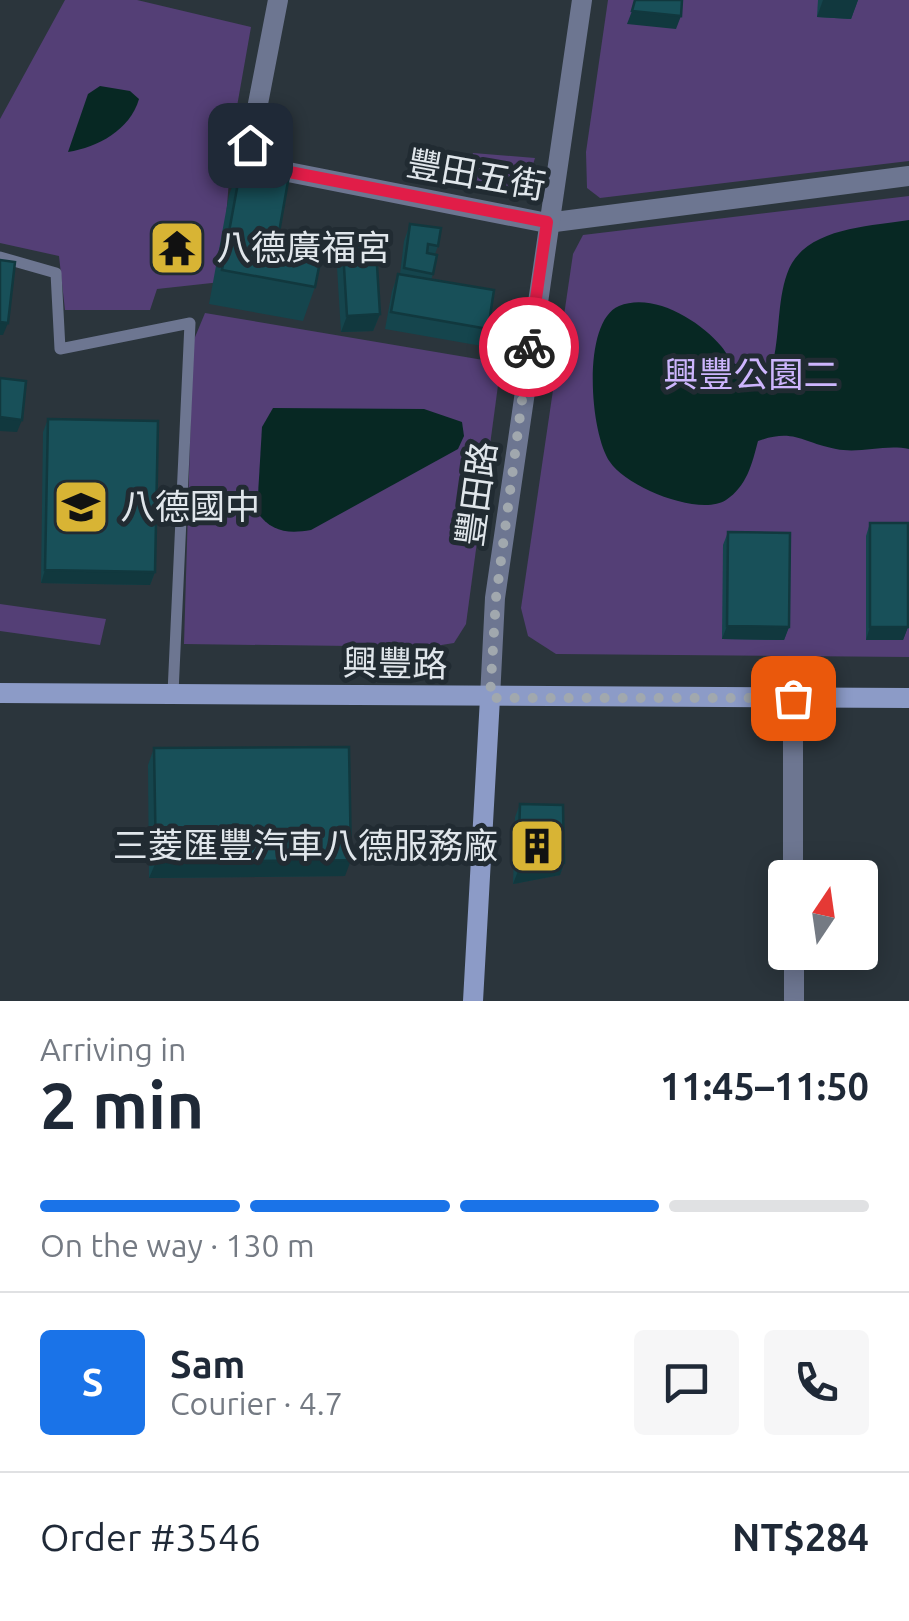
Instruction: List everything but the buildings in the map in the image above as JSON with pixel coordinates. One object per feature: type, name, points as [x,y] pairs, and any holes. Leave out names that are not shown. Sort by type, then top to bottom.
[{"type":"main road","name":"興豐路","points":[[0,692],[909,698]]},
{"type":"main road","name":"豐田路","points":[[473,1001],[490,698]]},
{"type":"street","name":"豐田五街","points":[[278,0],[251,134],[256,159],[274,169],[547,222],[909,176]]},
{"type":"street","name":"豐田路","points":[[490,698],[496,598],[547,222],[582,0]]},
{"type":"street","points":[[793,698],[794,860]]},
{"type":"street","points":[[794,970],[794,1001]]},
{"type":"lane","points":[[0,257],[56,273],[60,349],[190,323],[174,693]]},
{"type":"green space","points":[[65,0],[137,0],[251,27],[233,129],[221,282],[157,289],[150,310],[65,310],[59,256],[0,243],[0,119]]},
{"type":"green space","points":[[608,0],[909,0],[909,161],[600,198],[587,188],[586,152]]},
{"type":"green space","points":[[473,153],[535,158],[524,193],[464,191]]},
{"type":"green space","name":"興豐公園二","points":[[909,196],[909,657],[556,654],[528,636],[521,608],[573,254],[583,235]]},
{"type":"green space","points":[[205,313],[501,363],[466,624],[454,643],[429,647],[184,644],[193,342]]},
{"type":"green space","points":[[0,604],[106,619],[100,645],[0,631]]},
{"type":"shaded area","points":[[100,86],[130,91],[139,99],[135,110],[111,135],[68,152],[88,94]]},
{"type":"shaded area","points":[[909,220],[909,449],[845,450],[790,436],[771,437],[758,441],[739,488],[726,500],[699,505],[647,489],[610,462],[594,405],[594,355],[607,316],[619,306],[646,303],[674,311],[712,336],[738,366],[772,366],[784,285],[795,258],[822,238],[839,232]]},
{"type":"shaded area","points":[[273,408],[424,409],[462,422],[464,436],[458,449],[311,530],[287,531],[274,528],[257,512],[262,427]]},
{"type":"way so far","points":[[529,347],[496,598],[490,698],[793,698]]},
{"type":"place","name":"八德廣福宮","points":[[177,248]]},
{"type":"place","name":"八德國中","points":[[81,507]]},
{"type":"place","name":"三菱匯豐汽車八德服務廠","points":[[537,846]]},
{"type":"route","points":[[250,145],[256,159],[274,169],[547,222],[529,347]]}]
